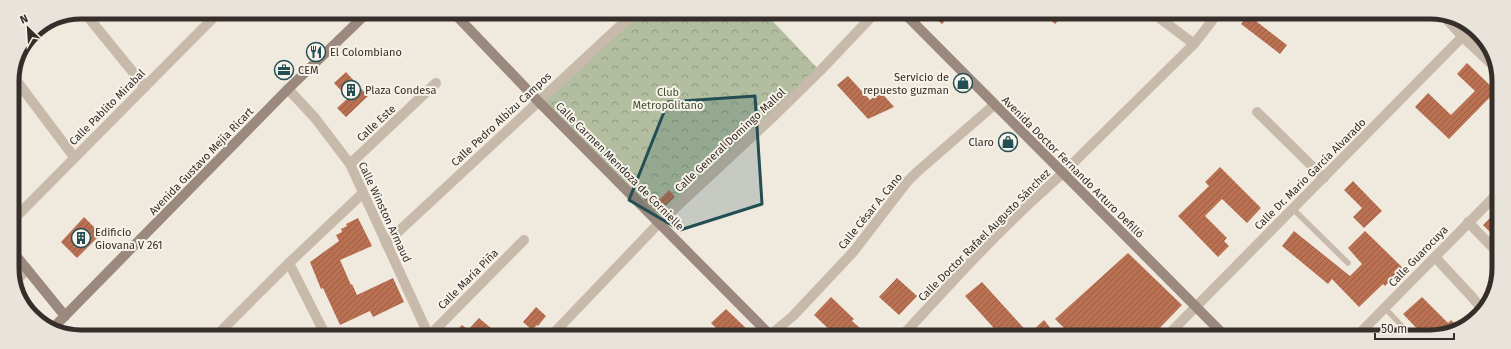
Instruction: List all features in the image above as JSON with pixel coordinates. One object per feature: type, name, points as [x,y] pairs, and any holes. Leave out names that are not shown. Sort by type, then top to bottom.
[{"type":"street","points":[[91,19],[145,87]]},
{"type":"street","name":"Calle Pablito Mirabal","points":[[19,214],[212,19]]},
{"type":"street","name":"Avenida Gustavo Mejía Ricart","points":[[56,325],[288,90],[361,19]]},
{"type":"street","name":"Calle Carmen Mendoza de Cornielle","points":[[460,19],[538,101],[764,330]]},
{"type":"street","name":"Calle Pedro Albizu Campos","points":[[386,243],[626,19]]},
{"type":"street","name":"Calle General Domingo Mallol","points":[[557,330],[659,223],[773,117],[820,71],[869,19]]},
{"type":"street","name":"Avenida Doctor Fernando Arturo Defilló","points":[[910,19],[1219,330]]},
{"type":"street","points":[[1161,19],[1194,44]]},
{"type":"street","name":"Calle Doctor Rafael Augusto Sánchez","points":[[908,330],[964,269],[1031,202],[1063,173],[1194,44],[1213,19]]},
{"type":"street","points":[[1449,22],[1489,62]]},
{"type":"street","name":"Calle Dr. Mario García Alvarado","points":[[1173,330],[1468,32]]},
{"type":"street","name":"Calle Este","points":[[350,164],[436,83]]},
{"type":"street","points":[[19,84],[74,157]]},
{"type":"street","name":"Calle Winston Armaud","points":[[288,90],[315,118],[350,164],[426,330]]},
{"type":"street","name":"Calle César A. Cano","points":[[777,330],[792,316],[854,251],[907,182],[994,105]]},
{"type":"street","points":[[1257,112],[1324,178]]},
{"type":"street","points":[[222,330],[289,263],[363,193]]},
{"type":"street","name":"Calle Guarocuya","points":[[1363,330],[1492,199]]},
{"type":"street","points":[[1468,222],[1492,248]]},
{"type":"street","name":"Calle María Piña","points":[[435,330],[524,240]]},
{"type":"street","points":[[1435,256],[1479,306]]},
{"type":"street","points":[[19,259],[65,316]]},
{"type":"street","points":[[289,263],[323,330]]},
{"type":"street","points":[[20,277],[27,269]]},
{"type":"lane","points":[[1293,209],[1348,263]]},
{"type":"lane","points":[[1385,308],[1405,330]]},
{"type":"highlighted area","points":[[755,96],[762,204],[680,230],[629,200],[668,102]]},
{"type":"green space","name":"Club Metropolitano","points":[[627,19],[771,19],[820,71],[659,223],[538,101]]},
{"type":"building","points":[[936,19],[947,19],[942,24]]},
{"type":"building","points":[[1050,19],[1060,19],[1055,24]]},
{"type":"building","points":[[1245,19],[1253,19],[1287,45],[1280,54],[1241,24]]},
{"type":"building","points":[[1467,63],[1492,87],[1492,95],[1449,139],[1415,107],[1428,93],[1451,115],[1475,91],[1457,74]]},
{"type":"building","name":"Plaza Condesa","points":[[346,72],[368,96],[346,117],[337,108],[348,98],[334,83]]},
{"type":"building","points":[[848,76],[870,100],[880,91],[894,107],[868,119],[837,85]]},
{"type":"building","points":[[738,127],[745,133],[721,156],[714,150]]},
{"type":"building","points":[[1220,167],[1261,208],[1247,223],[1222,199],[1205,216],[1227,238],[1224,241],[1229,246],[1218,257],[1178,216],[1209,186],[1205,182]]},
{"type":"building","points":[[1353,181],[1382,211],[1364,228],[1353,217],[1362,208],[1344,190]]},
{"type":"building","points":[[669,190],[675,197],[660,211],[656,211],[644,199],[660,199]]},
{"type":"building","points":[[1492,216],[1492,234],[1483,225]]},
{"type":"building","name":"Edificio Giovana V 261","points":[[84,217],[101,234],[77,258],[61,242]]},
{"type":"building","points":[[358,218],[372,246],[340,260],[351,285],[352,284],[357,295],[393,278],[404,302],[373,317],[370,311],[340,325],[323,288],[321,289],[310,262],[339,241],[336,235],[342,232],[341,229],[347,226],[346,224]]},
{"type":"building","points":[[1294,231],[1350,276],[1362,264],[1348,248],[1365,231],[1403,268],[1385,286],[1383,284],[1359,307],[1332,279],[1328,284],[1282,246]]},
{"type":"building","points":[[1128,253],[1182,305],[1158,330],[1066,330],[1055,319]]},
{"type":"building","points":[[897,278],[917,296],[899,315],[879,297]]},
{"type":"building","points":[[982,282],[1025,330],[996,330],[965,296]]},
{"type":"building","points":[[831,297],[854,319],[852,321],[862,330],[830,330],[814,315]]},
{"type":"building","points":[[1422,297],[1448,323],[1451,320],[1455,324],[1434,330],[1418,330],[1403,314]]},
{"type":"building","points":[[536,307],[546,316],[538,326],[537,325],[532,330],[523,322]]},
{"type":"building","points":[[726,309],[748,330],[718,330],[711,323]]},
{"type":"building","points":[[479,318],[492,329],[491,330],[468,330]]},
{"type":"building","points":[[1044,320],[1052,330],[1033,330]]},
{"type":"building","points":[[462,325],[468,330],[457,330]]},
{"type":"place","name":"El Colombiano","points":[[316,52]]},
{"type":"place","name":"CEM","points":[[284,70]]},
{"type":"place","name":"Servicio de repuesto guzman","points":[[963,83]]},
{"type":"place","name":"Plaza Condesa","points":[[351,90]]},
{"type":"place","name":"Claro","points":[[1008,142]]},
{"type":"place","name":"Edificio Giovana V 261","points":[[81,238]]}]
